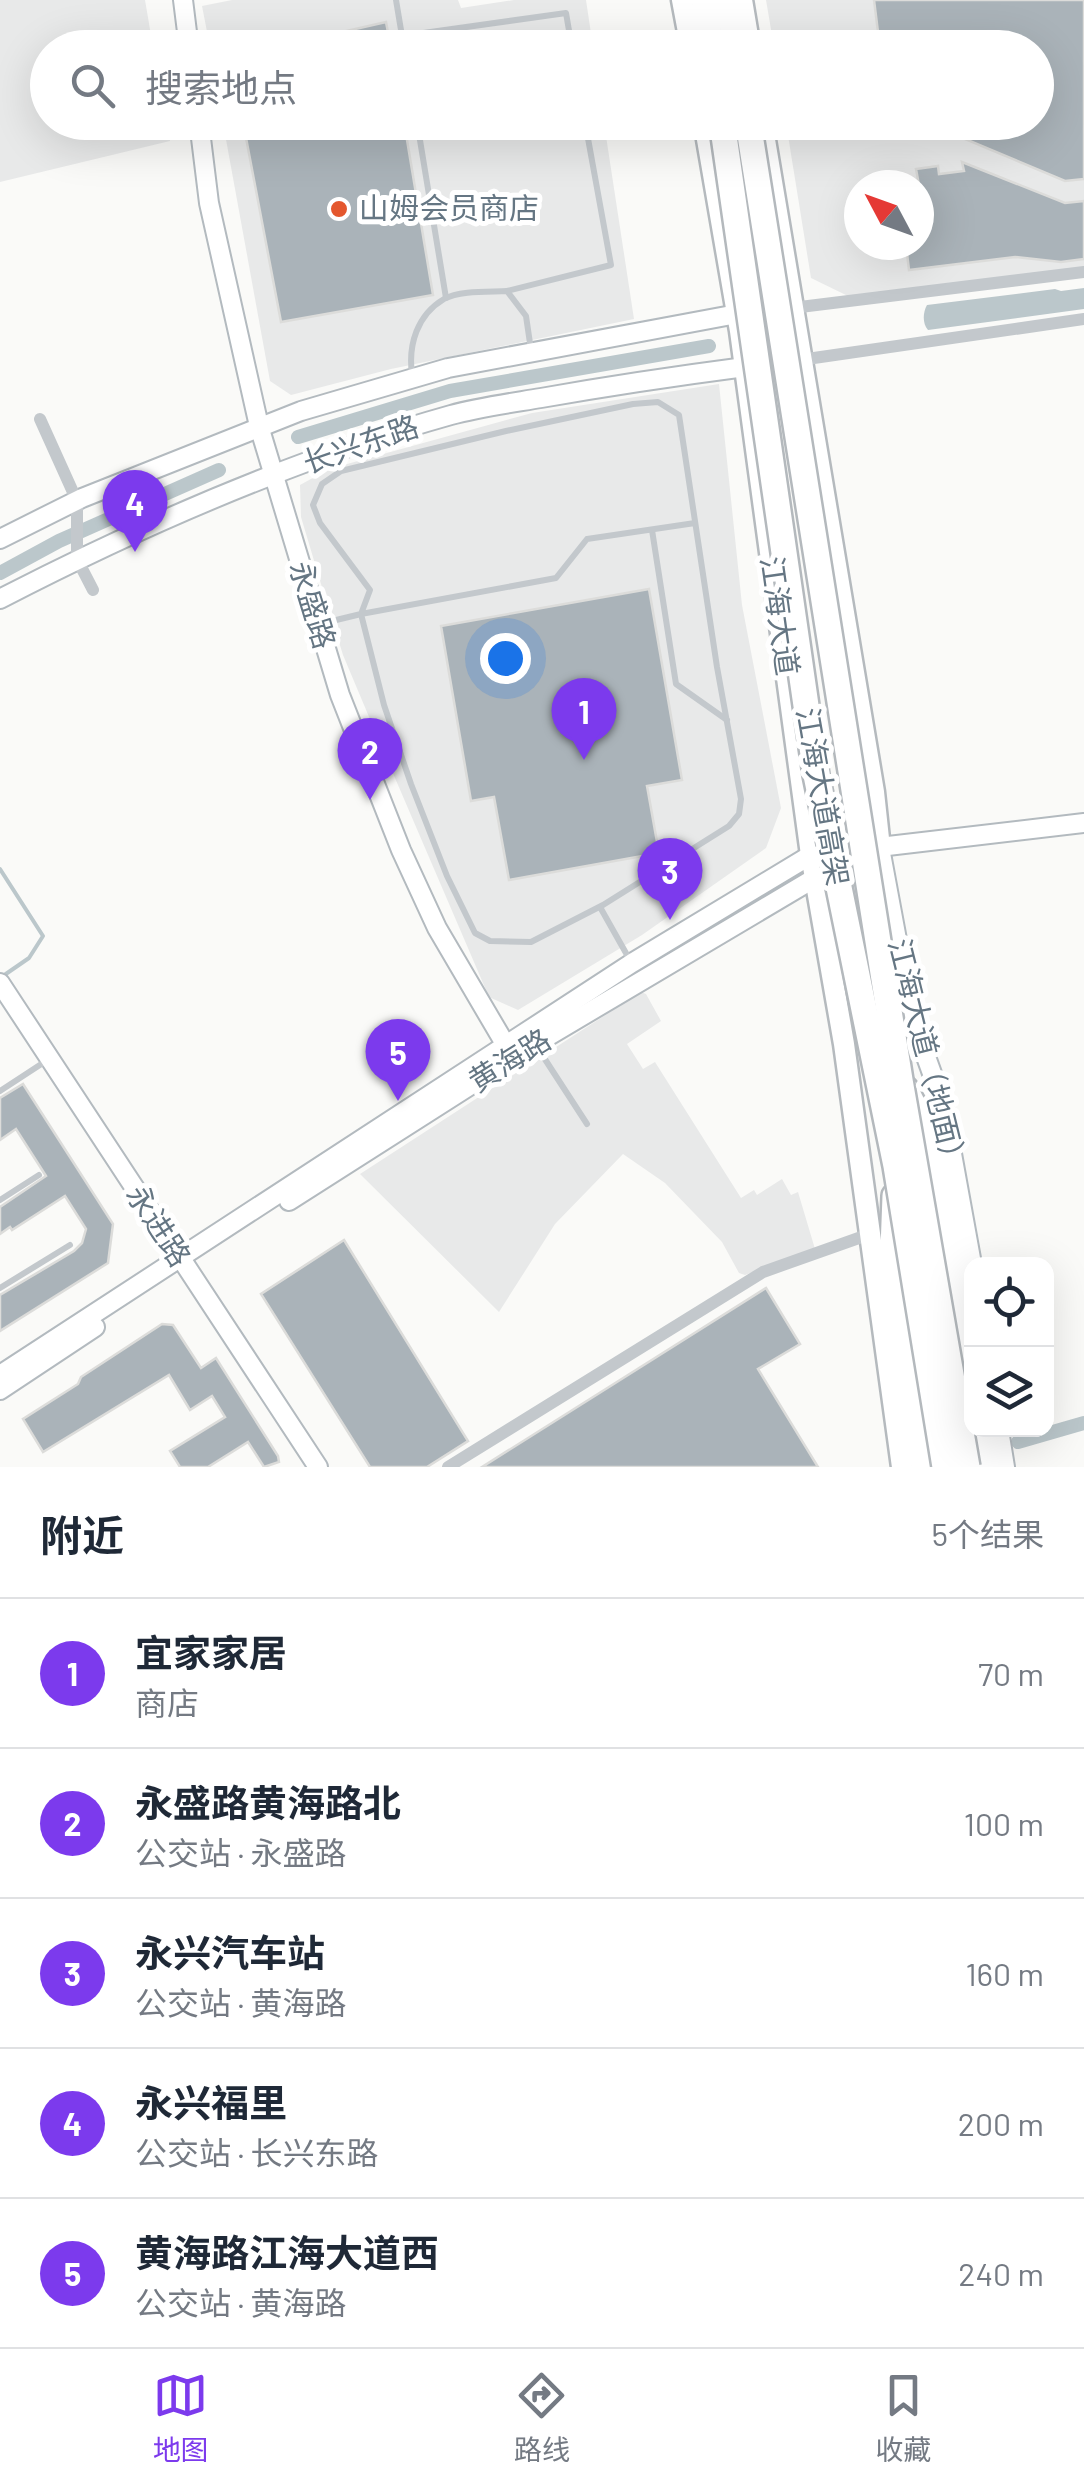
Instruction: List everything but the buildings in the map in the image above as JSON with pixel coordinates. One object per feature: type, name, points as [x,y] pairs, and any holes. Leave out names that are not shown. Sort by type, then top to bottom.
[{"type":"highway","points":[[704,0],[708,30]]},
{"type":"highway","points":[[728,0],[733,30]]},
{"type":"highway","name":"江海大道高架","points":[[725,140],[816,775],[896,1166],[945,1467]]},
{"type":"highway","name":"江海大道高架","points":[[751,140],[900,1080],[989,1453]]},
{"type":"highway","points":[[900,1080],[936,1150],[970,1347]]},
{"type":"highway","points":[[896,1166],[892,1275],[924,1467]]},
{"type":"main road","points":[[682,0],[688,30]]},
{"type":"main road","points":[[742,0],[747,30]]},
{"type":"main road","name":"江海大道","points":[[707,140],[745,367],[902,1467]]},
{"type":"main road","name":"江海大道","points":[[765,140],[874,792],[880,848]]},
{"type":"street","points":[[183,0],[187,30]]},
{"type":"street","name":"永盛路","points":[[200,140],[208,202],[259,426],[340,694],[401,850],[437,928],[510,1053]]},
{"type":"street","points":[[792,308],[1084,272]]},
{"type":"street","name":"长兴东路","points":[[0,540],[77,501],[259,426],[413,378],[737,314]]},
{"type":"street","points":[[800,360],[1084,318]]},
{"type":"street","name":"长兴东路","points":[[0,599],[149,526],[316,458],[455,414],[645,380],[745,367]]},
{"type":"street","points":[[40,420],[77,501],[77,559],[93,590]]},
{"type":"street","name":"黄海路","points":[[532,1039],[632,963],[814,866],[880,848],[1084,823]]},
{"type":"street","name":"江海大道（地面）","points":[[880,848],[911,1015],[943,1104],[971,1257]]},
{"type":"street","name":"黄海路","points":[[0,1376],[532,1039],[814,866]]},
{"type":"street","name":"永进路","points":[[2,986],[318,1467]]},
{"type":"street","points":[[448,1467],[763,1272],[870,1234]]},
{"type":"street","name":"黄海路","points":[[0,1390],[182,1263]]},
{"type":"lane","points":[[396,0],[401,30]]},
{"type":"lane","points":[[445,30],[566,13],[569,30]]},
{"type":"lane","points":[[420,140],[446,298]]},
{"type":"lane","points":[[413,378],[409,349],[424,318],[446,298],[508,292],[610,265],[589,140]]},
{"type":"lane","points":[[508,292],[526,316],[532,352]]},
{"type":"lane","points":[[658,402],[679,415],[726,720],[742,798],[739,814],[730,826],[600,907],[531,942],[490,942],[475,932],[447,876],[410,784],[384,706],[361,614],[370,590],[320,523],[313,505],[322,484],[341,471],[567,417],[658,402]]},
{"type":"lane","points":[[332,621],[556,578],[587,539],[695,523]]},
{"type":"lane","points":[[652,530],[676,684],[726,720]]},
{"type":"lane","points":[[600,907],[632,963]]},
{"type":"lane","points":[[532,1039],[586,1124]]},
{"type":"lane","points":[[0,1091],[49,1059]]},
{"type":"lane","points":[[0,1200],[39,1175]]},
{"type":"lane","points":[[0,1288],[70,1245]]},
{"type":"shaded area","points":[[0,0],[145,0],[150,30],[30,30],[30,140],[170,141],[0,182]]},
{"type":"shaded area","points":[[232,0],[458,0],[461,8],[514,0],[586,0],[590,30],[207,30],[202,6]]},
{"type":"shaded area","points":[[766,0],[1084,0],[1084,268],[852,298],[811,278],[789,140],[1054,140],[1054,30],[771,30]]},
{"type":"shaded area","points":[[226,140],[607,140],[634,319],[391,369],[291,395],[270,381]]},
{"type":"shaded area","points":[[1084,288],[1084,309],[928,330],[924,321],[927,305]]},
{"type":"shaded area","points":[[719,384],[742,605],[781,808],[766,848],[642,935],[518,1010],[489,997],[343,655],[301,517],[300,485],[329,469],[532,413]]},
{"type":"shaded area","points":[[641,992],[661,1021],[627,1044],[643,1069],[655,1062],[741,1198],[754,1190],[757,1195],[782,1179],[791,1195],[798,1192],[815,1249],[745,1275],[739,1273],[722,1242],[665,1183],[623,1154],[555,1224],[499,1312],[360,1174]]},
{"type":"waterway","points":[[298,437],[450,391],[709,346]]},
{"type":"waterway","points":[[0,573],[59,541],[219,470]]},
{"type":"waterway","points":[[0,869],[43,936],[29,958],[0,978]]},
{"type":"waterway","points":[[1018,1442],[1084,1423]]},
{"type":"place","name":"山姆会员商店","points":[[339,209]]},
{"type":"place","name":"永兴福里","points":[[135,552]]},
{"type":"place","name":"宜家家居","points":[[584,760]]},
{"type":"place","name":"永盛路黄海路北","points":[[370,800]]},
{"type":"place","name":"永兴汽车站","points":[[670,920]]},
{"type":"place","name":"黄海路江海大道西","points":[[398,1101]]}]
